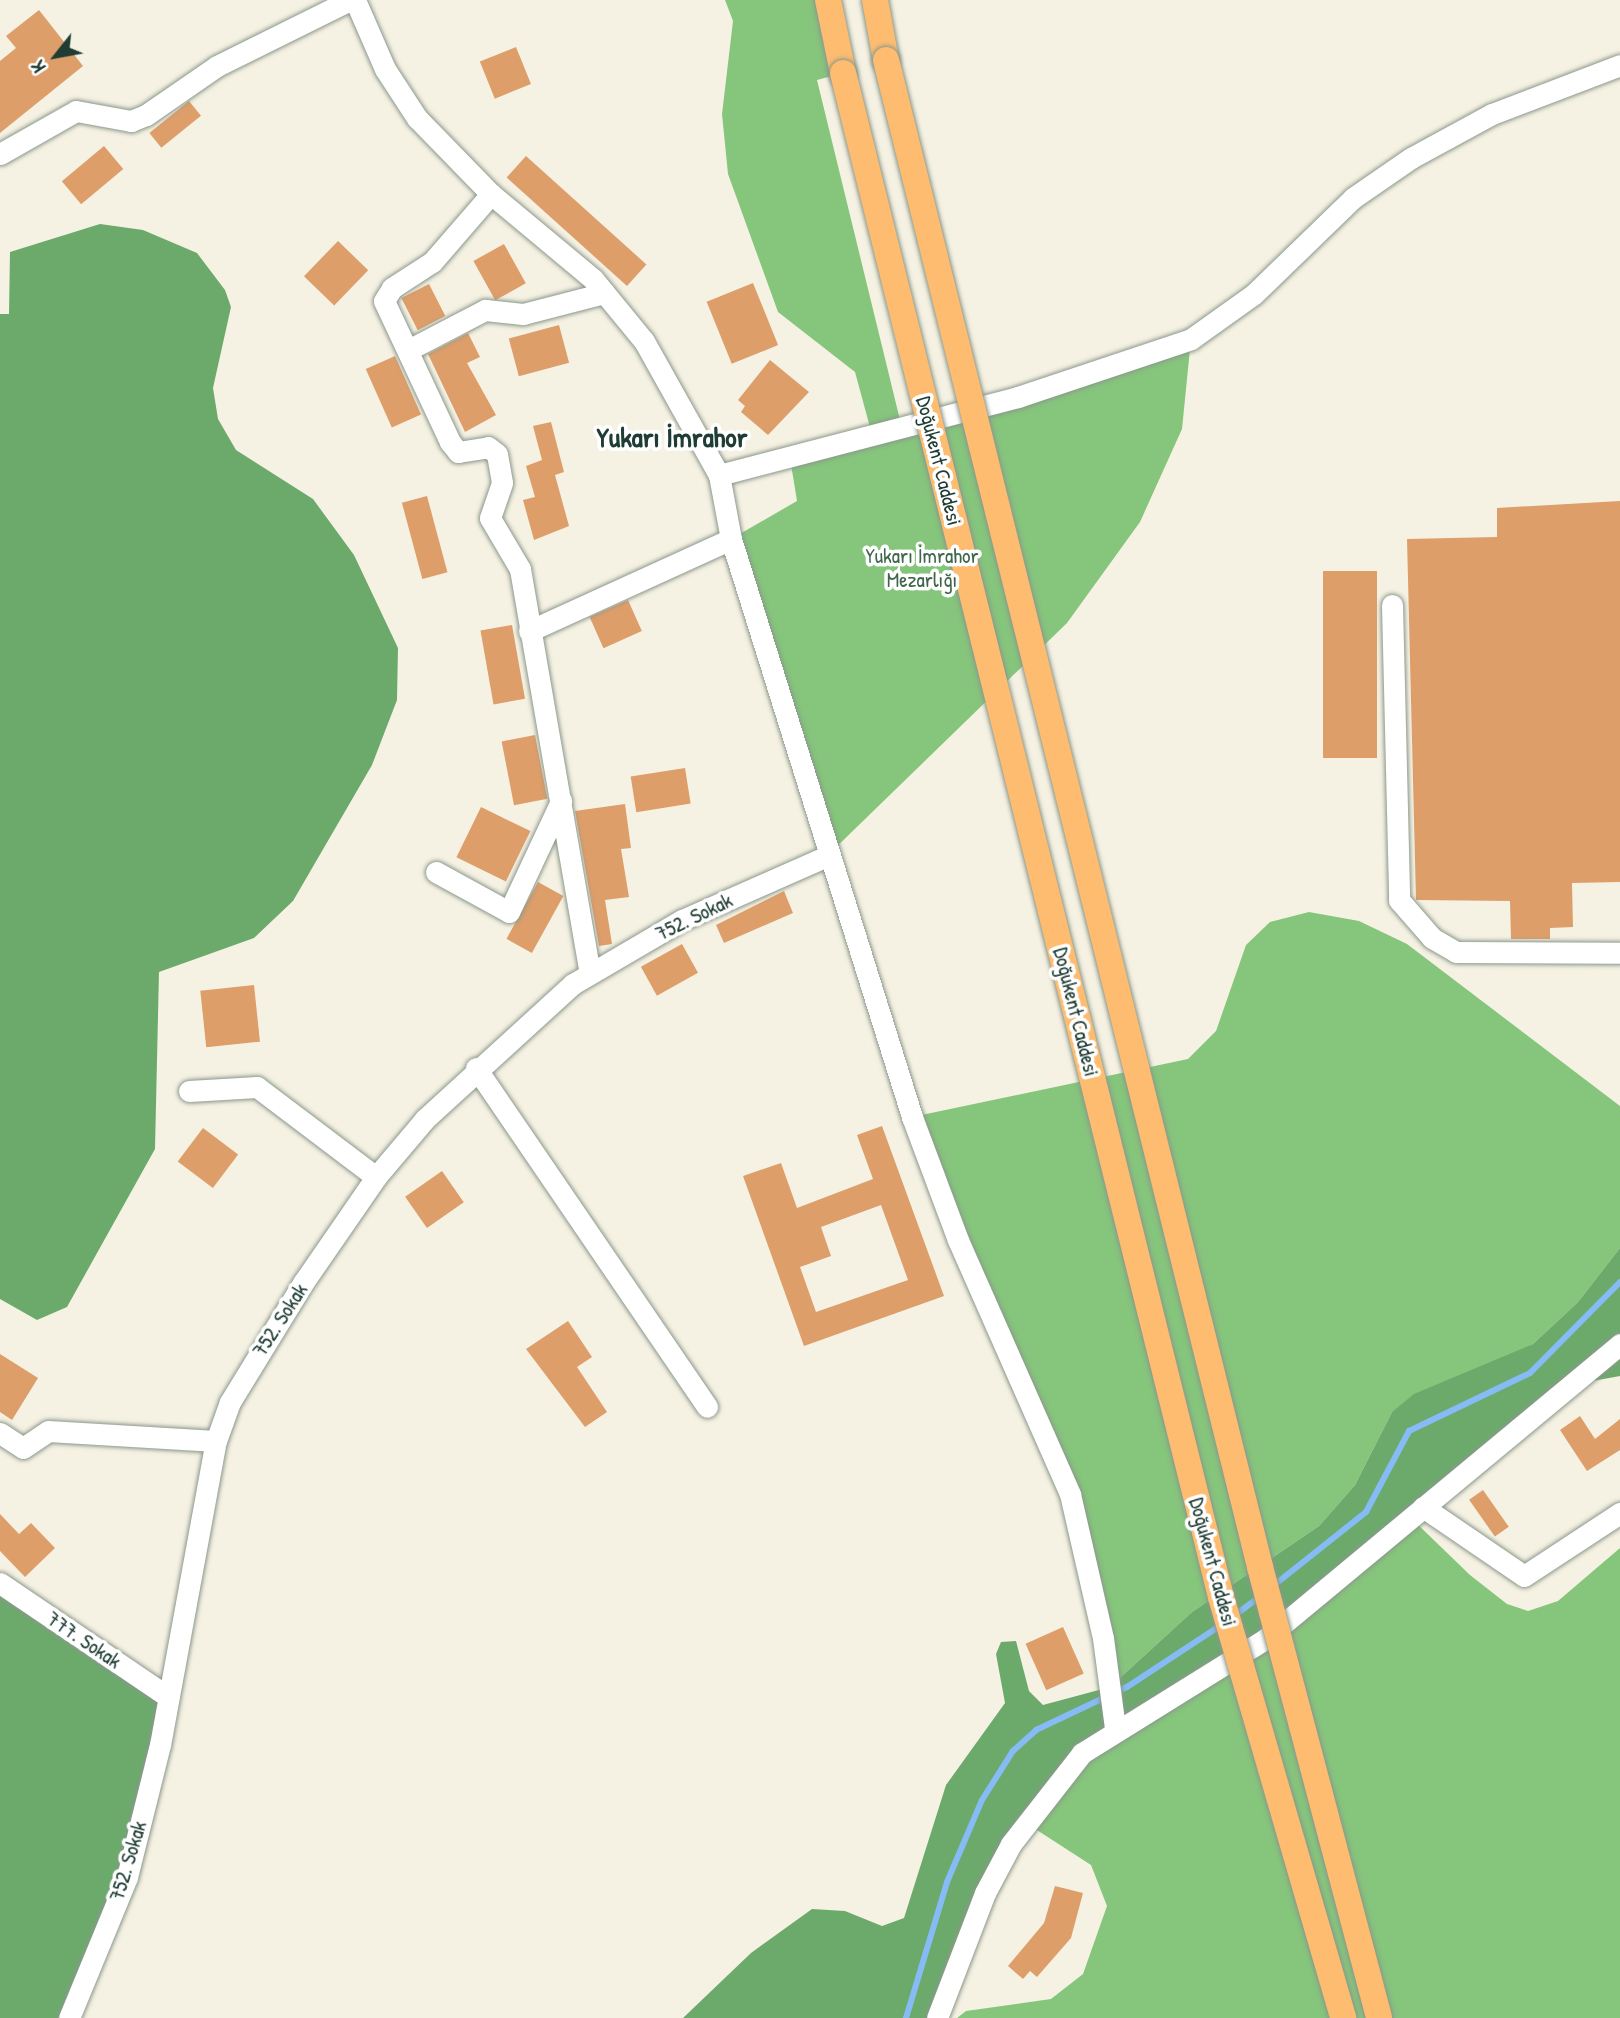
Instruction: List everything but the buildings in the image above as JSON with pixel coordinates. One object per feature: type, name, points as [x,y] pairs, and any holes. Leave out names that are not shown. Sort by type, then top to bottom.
[{"type":"main road","name":"Doğukent Caddesi","points":[[828,0],[842,72],[1221,1597],[1343,2018]]},
{"type":"main road","name":"Doğukent Caddesi","points":[[874,0],[886,60],[1260,1567],[1379,2018]]},
{"type":"street","points":[[0,154],[76,111],[131,121],[146,115],[217,66],[347,1],[385,69],[417,118],[491,194],[604,293],[644,341],[719,475],[731,539],[827,856],[958,1240],[1070,1494],[1103,1638],[1115,1728]]},
{"type":"street","points":[[719,475],[1018,397],[1191,339],[1254,294],[1353,198],[1411,158],[1492,114],[1620,65]]},
{"type":"street","points":[[491,194],[432,262],[386,295],[401,343],[410,349],[450,442],[458,452],[488,447],[497,454],[502,483],[490,518],[520,569],[590,973]]},
{"type":"street","points":[[410,349],[485,310],[523,314],[604,293]]},
{"type":"street","points":[[529,631],[731,539]]},
{"type":"street","points":[[1392,605],[1399,900],[1432,938],[1456,952],[1620,953]]},
{"type":"street","points":[[436,872],[509,912],[561,802]]},
{"type":"street","name":"752. Sokak","points":[[69,2018],[127,1877],[167,1696],[216,1441],[254,1360],[376,1177],[476,1068],[590,973],[682,920],[827,856]]},
{"type":"street","points":[[476,1068],[707,1407]]},
{"type":"street","points":[[189,1091],[257,1087],[376,1177]]},
{"type":"street","points":[[937,2018],[985,1893],[1011,1844],[1082,1753],[1115,1728],[1265,1639],[1620,1344]]},
{"type":"street","points":[[0,1433],[23,1448],[48,1432],[216,1441]]},
{"type":"street","points":[[1423,1507],[1524,1576],[1620,1513]]},
{"type":"street","name":"777. Sokak","points":[[0,1583],[167,1696]]},
{"type":"green space","name":"Yukarı İmrahor Mezarlığı","points":[[725,0],[828,0],[843,73],[817,80],[901,424],[1191,339],[1182,429],[1140,522],[1067,623],[827,856],[731,539],[797,501],[789,452],[871,431],[855,372],[778,312],[728,174],[722,114],[733,21]]},
{"type":"green space","points":[[100,224],[143,230],[197,253],[225,290],[231,307],[213,388],[218,419],[236,450],[313,499],[354,555],[398,648],[397,700],[372,765],[293,901],[254,938],[159,972],[155,1149],[67,1307],[37,1320],[0,1299],[0,314],[9,314],[10,252]]},
{"type":"green space","points":[[1309,912],[1359,921],[1407,944],[1620,1106],[1620,1248],[1578,1302],[1533,1344],[1392,1412],[1355,1485],[1319,1526],[1192,1612],[1110,1687],[1082,1540],[912,1117],[1188,1059],[1216,1031],[1246,945],[1270,922]]},
{"type":"green space","points":[[1620,1248],[1620,1376],[1576,1384],[1326,1592],[1115,1728],[1011,1844],[937,2018],[683,2018],[751,1953],[812,1909],[845,1911],[882,1926],[904,1918],[946,1785],[1005,1703],[996,1654],[1001,1642],[1016,1641],[1029,1691],[1043,1705],[1110,1687],[1192,1612],[1319,1526],[1355,1485],[1392,1412],[1414,1394],[1533,1344],[1578,1302]]},
{"type":"green space","points":[[1411,1518],[1470,1575],[1507,1604],[1528,1611],[1558,1601],[1620,1548],[1620,2018],[957,2018],[966,2011],[1051,1999],[1083,1974],[1107,1906],[1091,1865],[1026,1823],[1082,1753]]},
{"type":"green space","points":[[0,1586],[163,1700],[160,1745],[69,2018],[0,2018]]},
{"type":"waterway","points":[[1273,1586],[1366,1512],[1409,1431],[1530,1373],[1620,1282]]},
{"type":"waterway","points":[[1234,1616],[1262,1595]]},
{"type":"waterway","points":[[906,2018],[947,1882],[982,1800],[1013,1751],[1036,1730],[1127,1687],[1223,1624]]},
{"type":"district","name":"Yukarı İmrahor","points":[[672,437]]}]
